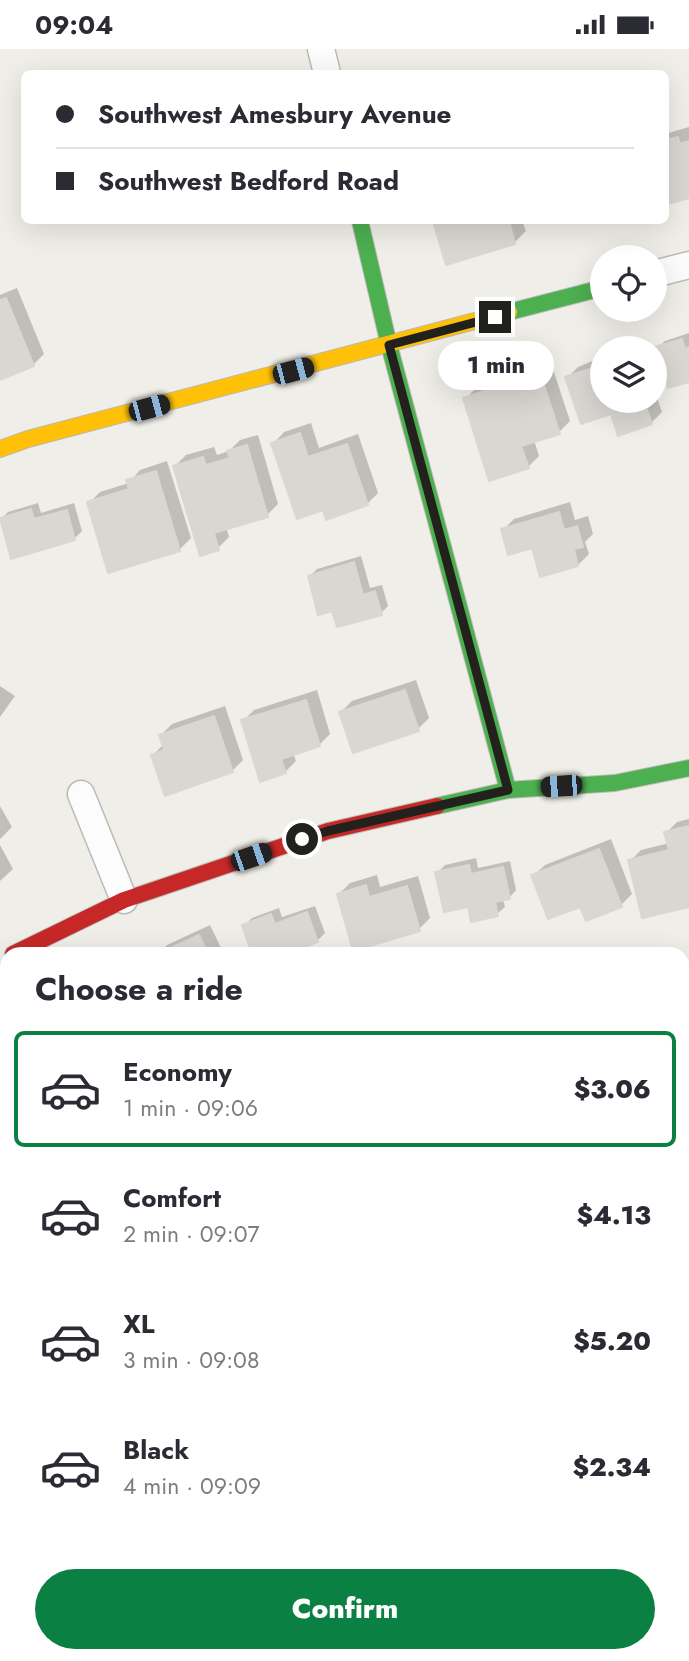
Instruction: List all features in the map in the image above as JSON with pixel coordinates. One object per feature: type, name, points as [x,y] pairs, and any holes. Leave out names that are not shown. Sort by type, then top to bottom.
[{"type":"street","points":[[321,49],[326,70]]},
{"type":"street","points":[[361,224],[389,345],[508,790]]},
{"type":"street","points":[[667,271],[689,265]]},
{"type":"street","points":[[0,449],[28,439],[590,291]]},
{"type":"street","points":[[27,947],[124,900],[328,831],[508,790],[615,783],[689,768]]},
{"type":"street","points":[[80,794],[124,900]]},
{"type":"building","points":[[678,137],[680,144],[689,141],[689,198],[669,204],[669,139]]},
{"type":"building","points":[[434,224],[510,224],[515,244],[446,265]]},
{"type":"building","points":[[6,298],[34,366],[0,380],[0,300]]},
{"type":"building","points":[[682,339],[685,349],[689,347],[689,382],[668,388],[667,385],[667,343]]},
{"type":"building","points":[[590,369],[590,413],[648,413],[652,424],[618,436],[611,414],[581,424],[565,377]]},
{"type":"building","points":[[540,373],[560,434],[521,446],[529,468],[489,481],[463,398]]},
{"type":"building","points":[[300,433],[308,457],[347,444],[368,505],[326,520],[323,510],[297,519],[271,443]]},
{"type":"building","points":[[247,445],[268,517],[214,533],[219,550],[200,556],[173,466],[203,457],[206,465],[230,458],[227,451]]},
{"type":"building","points":[[156,471],[180,551],[108,573],[87,502],[129,489],[126,480]]},
{"type":"building","points":[[31,509],[34,519],[67,510],[75,540],[11,559],[0,518]]},
{"type":"building","points":[[559,512],[564,530],[577,526],[583,547],[574,549],[578,566],[540,577],[532,548],[508,555],[501,529]]},
{"type":"building","points":[[354,562],[363,595],[375,591],[382,615],[337,627],[332,611],[318,615],[308,576]]},
{"type":"building","points":[[405,690],[419,731],[353,753],[339,712]]},
{"type":"building","points":[[306,700],[320,746],[281,759],[286,773],[260,782],[241,720]]},
{"type":"building","points":[[214,716],[233,772],[165,796],[151,755],[164,750],[159,735]]},
{"type":"building","points":[[689,826],[689,907],[642,918],[628,860],[669,850],[664,832]]},
{"type":"building","points":[[599,849],[622,907],[586,921],[580,907],[548,919],[531,875]]},
{"type":"building","points":[[469,865],[471,874],[503,867],[510,899],[495,902],[498,916],[471,922],[468,907],[444,912],[435,872]]},
{"type":"building","points":[[366,885],[369,897],[407,886],[420,931],[366,947],[352,947],[337,894]]},
{"type":"building","points":[[307,912],[318,942],[305,947],[250,947],[242,925],[271,914],[275,924]]},
{"type":"building","points":[[199,935],[205,947],[173,947]]},
{"type":"traffic: fast","points":[[361,224],[389,345],[508,790]]},
{"type":"traffic: fast","points":[[509,312],[590,291]]},
{"type":"traffic: fast","points":[[437,806],[508,790],[615,783],[689,768]]},
{"type":"traffic: slow","points":[[0,449],[28,439],[509,312]]},
{"type":"traffic: jam","points":[[27,947],[124,900],[328,831],[437,806]]},
{"type":"route","points":[[302,839],[508,790],[389,345],[495,317]]}]
